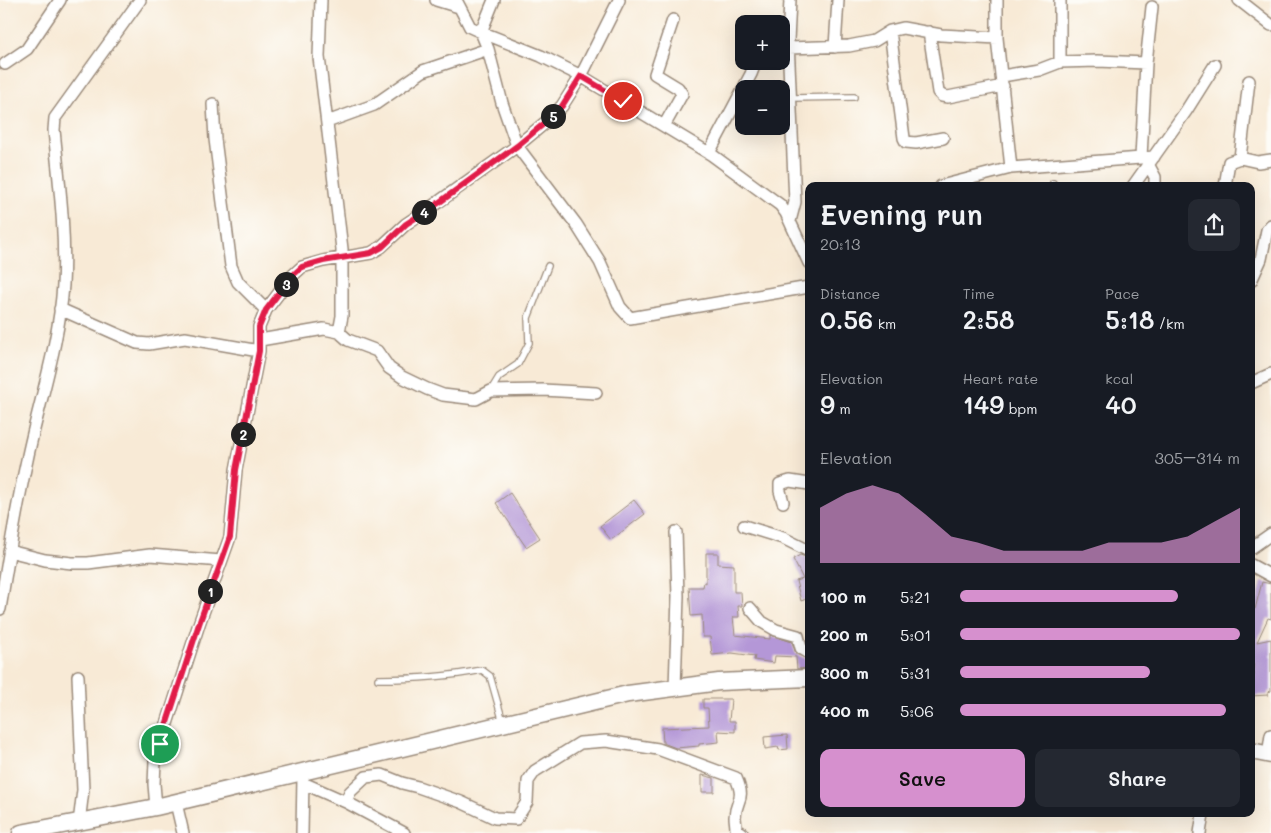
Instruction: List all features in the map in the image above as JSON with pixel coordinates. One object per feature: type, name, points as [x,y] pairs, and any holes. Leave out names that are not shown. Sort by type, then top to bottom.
[{"type":"main road","points":[[21,833],[53,830],[176,802],[303,777],[504,723],[628,694],[719,682],[805,678]]},
{"type":"main road","points":[[1255,752],[1270,755]]},
{"type":"street","points":[[5,64],[28,49],[60,0]]},
{"type":"street","points":[[0,609],[26,460],[57,333],[63,287],[64,238],[54,130],[55,118],[140,0]]},
{"type":"street","points":[[321,0],[319,57],[343,258],[342,316],[339,332]]},
{"type":"street","points":[[436,0],[457,4],[470,27],[541,56],[581,76],[709,153],[780,205],[790,221],[805,254]]},
{"type":"street","points":[[494,0],[481,32],[488,49],[502,103],[517,146],[581,232],[600,262],[620,307],[630,318],[805,288]]},
{"type":"street","points":[[156,807],[155,761],[199,624],[230,537],[236,470],[260,345],[259,327],[266,310],[292,276],[302,267],[323,261],[371,253],[382,247],[406,224],[517,146],[555,114],[581,76],[619,0]]},
{"type":"street","points":[[790,0],[790,15]]},
{"type":"street","points":[[835,47],[838,0]]},
{"type":"street","points":[[997,0],[997,38],[1011,168]]},
{"type":"street","points":[[1060,0],[1060,62]]},
{"type":"street","points":[[1239,0],[1271,25]]},
{"type":"street","points":[[1152,7],[1146,63],[1148,159],[1154,182]]},
{"type":"street","points":[[664,126],[682,94],[678,88],[655,74],[673,20]]},
{"type":"street","points":[[790,48],[835,47],[874,41],[890,31],[903,28],[941,35],[997,38]]},
{"type":"street","points":[[890,31],[904,138],[906,142],[916,143],[942,138]]},
{"type":"street","points":[[929,32],[938,92],[942,96],[948,97],[1060,62],[1146,63]]},
{"type":"street","points":[[327,122],[374,105],[423,71],[488,49]]},
{"type":"street","points":[[1135,182],[1148,159],[1186,111],[1215,65]]},
{"type":"street","points":[[709,153],[753,70]]},
{"type":"street","points":[[790,70],[795,202],[790,221]]},
{"type":"street","points":[[1240,158],[1249,81]]},
{"type":"street","points":[[213,104],[215,139],[231,266],[238,282],[266,310]]},
{"type":"street","points":[[1226,182],[1229,162],[1240,158],[1258,162],[1271,160]]},
{"type":"street","points":[[956,182],[1011,168],[1148,159]]},
{"type":"street","points":[[1255,272],[1261,259],[1267,230],[1271,225]]},
{"type":"street","points":[[60,310],[137,343],[149,344],[185,338],[260,345],[324,329],[339,332],[348,340],[377,351],[389,368],[402,377],[427,390],[443,395],[476,399],[491,391],[542,390],[596,393]]},
{"type":"street","points":[[1255,381],[1271,374]]},
{"type":"street","points":[[783,502],[780,484],[790,481],[805,483]]},
{"type":"street","points":[[744,526],[783,538],[805,549]]},
{"type":"street","points":[[675,688],[678,596],[676,532]]},
{"type":"street","points":[[1255,545],[1271,534]]},
{"type":"street","points":[[9,551],[45,560],[72,563],[88,563],[150,555],[221,561]]},
{"type":"street","points":[[1255,567],[1271,576]]},
{"type":"street","points":[[750,608],[762,622],[776,630],[798,636],[801,648],[805,650]]},
{"type":"street","points":[[78,676],[83,790],[79,823]]},
{"type":"street","points":[[1270,755],[1271,735]]},
{"type":"street","points":[[346,802],[350,792],[366,777],[382,775],[461,802],[496,818],[516,819],[527,802],[528,781],[535,771],[580,743],[606,741],[658,749],[736,778],[741,790],[735,816],[736,829],[742,833]]},
{"type":"street","points":[[302,833],[303,777],[404,833]]},
{"type":"street","points":[[176,802],[183,833]]},
{"type":"street","points":[[1200,833],[1203,817]]},
{"type":"lane","points":[[791,98],[854,97]]},
{"type":"lane","points":[[491,391],[499,377],[518,364],[529,343],[528,318],[548,266]]},
{"type":"lane","points":[[378,679],[453,676],[482,670],[490,676],[504,723]]},
{"type":"building","points":[[510,493],[540,538],[526,547],[496,503]]},
{"type":"building","points":[[634,500],[645,514],[611,540],[600,526]]},
{"type":"building","points":[[706,553],[718,553],[718,564],[734,565],[734,592],[741,592],[742,606],[738,606],[739,617],[733,617],[735,635],[770,639],[770,635],[792,642],[796,654],[805,658],[805,668],[797,669],[796,657],[775,656],[774,663],[754,660],[755,656],[732,653],[712,655],[710,637],[703,637],[702,615],[691,616],[689,587],[703,587],[704,582],[706,583]]},
{"type":"building","points":[[800,555],[805,557],[805,600],[801,601],[796,581],[803,579],[793,559]]},
{"type":"building","points":[[1262,582],[1271,584],[1271,619],[1268,618],[1257,642],[1271,639],[1271,691],[1268,692],[1268,695],[1255,696],[1255,609]]},
{"type":"building","points":[[703,699],[731,699],[729,721],[735,721],[735,732],[718,731],[719,742],[699,744],[699,746],[676,748],[663,743],[662,728],[709,726],[708,708],[703,708]]},
{"type":"building","points":[[787,735],[788,749],[779,750],[778,747],[765,749],[764,737]]},
{"type":"building","points":[[702,775],[714,778],[714,792],[702,792]]},
{"type":"route","points":[[160,744],[230,537],[236,470],[259,351],[259,327],[266,310],[292,276],[302,267],[323,261],[371,253],[382,247],[406,224],[517,146],[546,122],[562,106],[581,76],[623,101]]}]
